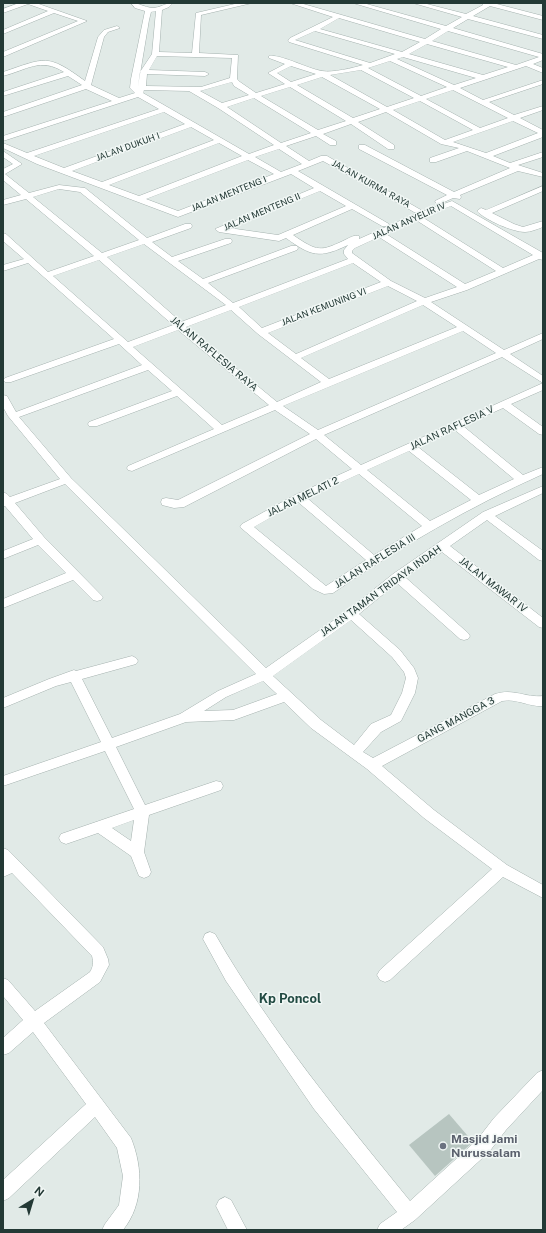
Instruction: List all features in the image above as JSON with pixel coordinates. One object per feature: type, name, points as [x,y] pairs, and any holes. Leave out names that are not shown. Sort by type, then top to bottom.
[{"type":"street","points":[[3,12],[25,3]]},
{"type":"street","points":[[3,55],[84,21],[30,3]]},
{"type":"street","points":[[134,3],[137,6],[149,9],[165,7],[170,3]]},
{"type":"street","points":[[195,54],[198,14],[249,3]]},
{"type":"street","points":[[293,3],[516,67]]},
{"type":"street","points":[[356,3],[543,57]]},
{"type":"street","points":[[416,3],[543,37]]},
{"type":"street","points":[[221,106],[323,74],[366,66],[392,59],[404,54],[487,4],[543,18]]},
{"type":"street","points":[[139,90],[144,72],[155,54],[159,8]]},
{"type":"street","points":[[149,9],[143,28],[140,54],[134,75],[139,90],[191,124],[250,156],[279,174]]},
{"type":"street","points":[[3,32],[54,11]]},
{"type":"street","points":[[339,16],[290,40],[291,42],[366,66],[479,130]]},
{"type":"street","points":[[87,86],[101,37],[106,31],[117,28]]},
{"type":"street","points":[[314,29],[485,78]]},
{"type":"street","points":[[155,54],[236,56],[233,79],[237,84],[333,143]]},
{"type":"street","points":[[271,57],[323,74],[444,142],[467,148],[514,167],[543,175]]},
{"type":"street","points":[[3,145],[26,156],[139,199],[281,145],[453,87],[528,64],[543,57]]},
{"type":"street","points":[[392,59],[453,87],[543,134]]},
{"type":"street","points":[[3,74],[43,62],[50,63],[69,73],[87,86],[118,101]]},
{"type":"street","points":[[292,63],[272,73],[352,121],[391,147]]},
{"type":"street","points":[[528,64],[543,71]]},
{"type":"street","points":[[144,72],[205,74]]},
{"type":"street","points":[[3,94],[69,73]]},
{"type":"street","points":[[3,138],[118,101],[139,90],[202,88],[233,79]]},
{"type":"street","points":[[483,102],[543,82]]},
{"type":"street","points":[[3,115],[87,86]]},
{"type":"street","points":[[191,89],[221,106],[306,163]]},
{"type":"street","points":[[26,156],[165,108]]},
{"type":"street","points":[[444,142],[543,108]]},
{"type":"street","name":"JALAN DUKUH I","points":[[65,171],[191,124]]},
{"type":"street","points":[[487,155],[543,134]]},
{"type":"street","points":[[102,185],[220,140]]},
{"type":"street","points":[[362,147],[506,224],[523,229],[528,229],[543,224]]},
{"type":"street","points":[[433,160],[467,148]]},
{"type":"street","points":[[3,153],[18,164],[3,172]]},
{"type":"street","points":[[287,235],[316,252],[323,252],[385,224],[417,214],[453,195],[543,154]]},
{"type":"street","name":"JALAN KURMA RAYA","points":[[279,174],[292,171],[324,158],[417,214]]},
{"type":"street","points":[[292,171],[385,224]]},
{"type":"street","name":"JALAN MENTENG I","points":[[139,199],[178,214],[279,174]]},
{"type":"street","name":"JALAN RAFLESIA RAYA","points":[[3,176],[100,256],[179,326],[276,406],[317,434],[430,527]]},
{"type":"street","points":[[3,203],[70,188],[82,190],[144,240],[202,282],[261,332],[296,357],[328,383]]},
{"type":"street","name":"JALAN MENTENG II","points":[[320,188],[219,229],[272,238],[287,235],[352,206]]},
{"type":"street","points":[[486,213],[543,188]]},
{"type":"street","points":[[3,210],[30,198]]},
{"type":"street","name":"JALAN ANYELIR IV","points":[[354,260],[348,254],[349,248],[381,234],[417,214],[447,204],[455,204],[542,256]]},
{"type":"street","points":[[417,214],[502,271]]},
{"type":"street","points":[[47,275],[144,240],[188,226]]},
{"type":"street","points":[[381,234],[464,288]]},
{"type":"street","points":[[4,238],[220,429]]},
{"type":"street","points":[[172,260],[228,241]]},
{"type":"street","points":[[202,282],[294,248]]},
{"type":"street","points":[[296,357],[424,301],[464,288],[502,271],[542,256]]},
{"type":"street","points":[[3,268],[29,260]]},
{"type":"street","points":[[3,394],[8,390],[10,385],[6,378],[179,326],[354,260],[388,283],[424,301],[543,380]]},
{"type":"street","name":"JALAN KEMUNING VI","points":[[261,332],[388,283]]},
{"type":"street","points":[[132,468],[328,383],[463,328]]},
{"type":"street","points":[[166,502],[180,504],[317,434],[543,336]]},
{"type":"street","points":[[13,416],[149,366]]},
{"type":"street","name":"JALAN RAFLESIA V","points":[[360,470],[543,386]]},
{"type":"street","points":[[93,424],[179,392]]},
{"type":"street","points":[[3,398],[13,416],[66,480],[264,676],[316,724],[372,765],[429,814],[502,869],[543,892]]},
{"type":"street","points":[[504,404],[543,432]]},
{"type":"street","points":[[456,426],[521,479]]},
{"type":"street","points":[[411,446],[478,500]]},
{"type":"street","name":"JALAN MELATI 2","points":[[246,526],[299,497],[360,470]]},
{"type":"street","name":"JALAN RAFLESIA III","points":[[246,526],[317,586],[329,590],[373,560],[478,500],[543,470]]},
{"type":"street","points":[[66,480],[5,500],[40,540],[97,597]]},
{"type":"street","name":"JALAN TAMAN TRIDAYA INDAH","points":[[184,717],[222,694],[264,676],[351,614],[397,577],[487,515],[540,492]]},
{"type":"street","points":[[299,497],[373,560]]},
{"type":"street","points":[[487,515],[543,557]]},
{"type":"street","points":[[3,555],[40,540]]},
{"type":"street","name":"JALAN MAWAR IV","points":[[442,546],[543,624]]},
{"type":"street","points":[[3,604],[75,574]]},
{"type":"street","points":[[397,577],[464,636]]},
{"type":"street","points":[[351,614],[403,660],[412,677],[411,687],[400,706],[396,718],[376,728],[355,752]]},
{"type":"street","points":[[3,703],[32,689],[74,675],[132,661]]},
{"type":"street","points":[[74,675],[142,812],[137,852],[144,872]]},
{"type":"street","name":"GANG MANGGA 3","points":[[372,765],[499,697],[513,695],[537,702],[543,701]]},
{"type":"street","points":[[3,781],[184,717],[234,715],[286,696]]},
{"type":"street","points":[[66,838],[216,786]]},
{"type":"street","points":[[99,826],[137,852]]},
{"type":"street","points":[[3,1048],[34,1021],[95,977],[101,968],[102,960],[98,952],[6,863]]},
{"type":"street","points":[[385,975],[502,869]]},
{"type":"street","points":[[210,939],[231,976],[320,1104],[409,1214]]},
{"type":"street","points":[[3,985],[34,1021],[125,1144],[132,1176],[130,1194],[127,1208],[111,1230]]},
{"type":"street","points":[[386,1230],[409,1214],[483,1146],[500,1124],[543,1078]]},
{"type":"street","points":[[3,1192],[97,1105]]},
{"type":"street","points":[[225,1206],[238,1230]]},
{"type":"building","name":"Masjid Jami Nurussalam","points":[[449,1114],[473,1142],[435,1176],[409,1145]]},
{"type":"place","name":"Masjid Jami Nurussalam","points":[[443,1146]]},
{"type":"district","name":"Kp Poncol","points":[[290,999]]}]
